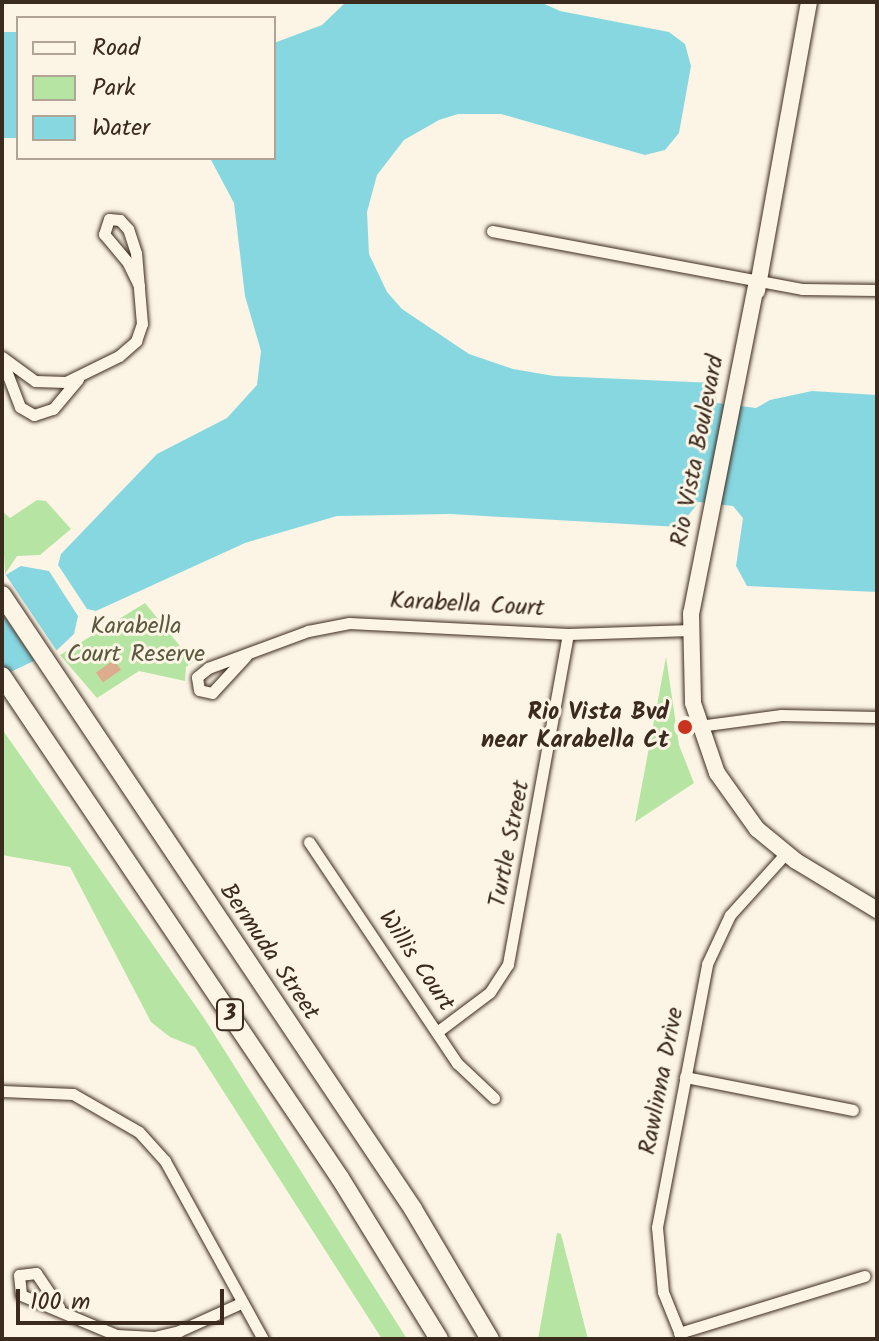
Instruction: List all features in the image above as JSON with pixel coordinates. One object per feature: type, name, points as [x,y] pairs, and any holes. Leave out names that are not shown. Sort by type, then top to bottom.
[{"type":"main road","name":"Bermuda Street","points":[[2,595],[413,1209],[490,1339]]},
{"type":"main road","name":"3","points":[[2,676],[347,1189],[439,1339]]},
{"type":"street","name":"Rio Vista Boulevard","points":[[809,2],[691,630],[690,679],[699,726],[729,793],[757,829],[786,853],[877,910]]},
{"type":"street","points":[[2,358],[20,407],[34,415],[48,412],[81,376],[136,341],[142,324],[139,286],[128,229],[120,220],[109,219],[104,234],[128,263],[139,286]]},
{"type":"street","points":[[492,231],[802,289],[877,290]]},
{"type":"street","points":[[2,358],[16,372],[45,382],[81,376]]},
{"type":"street","points":[[45,382],[55,395],[48,412]]},
{"type":"street","name":"Karabella Court","points":[[246,656],[308,631],[349,623],[568,634],[691,630]]},
{"type":"street","name":"Turtle Street","points":[[437,1032],[477,1005],[508,964],[568,634]]},
{"type":"street","points":[[699,726],[781,715],[877,717]]},
{"type":"street","name":"Willis Court","points":[[309,842],[470,1079],[494,1098]]},
{"type":"street","name":"Rawlinna Drive","points":[[680,1336],[663,1292],[657,1227],[712,946],[730,915],[786,853]]},
{"type":"street","points":[[685,1077],[853,1110]]},
{"type":"street","points":[[2,1091],[73,1094],[139,1132],[165,1161],[263,1339]]},
{"type":"street","points":[[680,1336],[864,1276]]},
{"type":"street","points":[[59,1307],[97,1329],[154,1337],[241,1303]]},
{"type":"green space","points":[[37,500],[46,501],[71,529],[40,555],[17,556],[5,574],[2,511],[10,518]]},
{"type":"green space","name":"Karabella Court Reserve","points":[[145,603],[193,662],[186,667],[185,681],[139,671],[97,698],[60,655]]},
{"type":"green space","points":[[666,657],[679,745],[694,783],[635,822]]},
{"type":"green space","points":[[2,729],[204,1018],[407,1339],[382,1339],[195,1047],[170,1037],[151,1022],[70,867],[2,855]]},
{"type":"green space","points":[[557,1233],[561,1234],[588,1339],[538,1339]]},
{"type":"water","points":[[346,2],[540,2],[560,11],[669,32],[685,44],[691,66],[679,133],[665,150],[645,155],[501,114],[458,114],[439,120],[404,140],[377,175],[367,212],[369,254],[387,292],[402,309],[469,354],[513,369],[554,376],[714,383],[717,403],[756,408],[770,400],[812,391],[877,395],[877,592],[747,586],[736,566],[743,518],[733,506],[699,502],[679,527],[450,514],[337,516],[245,543],[96,611],[87,609],[58,565],[61,554],[157,454],[227,418],[257,385],[261,351],[245,296],[234,203],[211,160],[276,160],[276,42],[322,25]]},
{"type":"water","points":[[2,32],[16,32],[16,138],[2,138]]},
{"type":"water","points":[[21,566],[49,571],[78,616],[74,634],[57,650],[2,676],[2,577]]},
{"type":"pier","points":[[3,571],[59,654],[36,663],[2,613]]},
{"type":"building","points":[[114,660],[121,670],[103,682],[96,673]]},
{"type":"place","name":"Rio Vista Bvd near Karabella Ct","points":[[685,727]]}]
